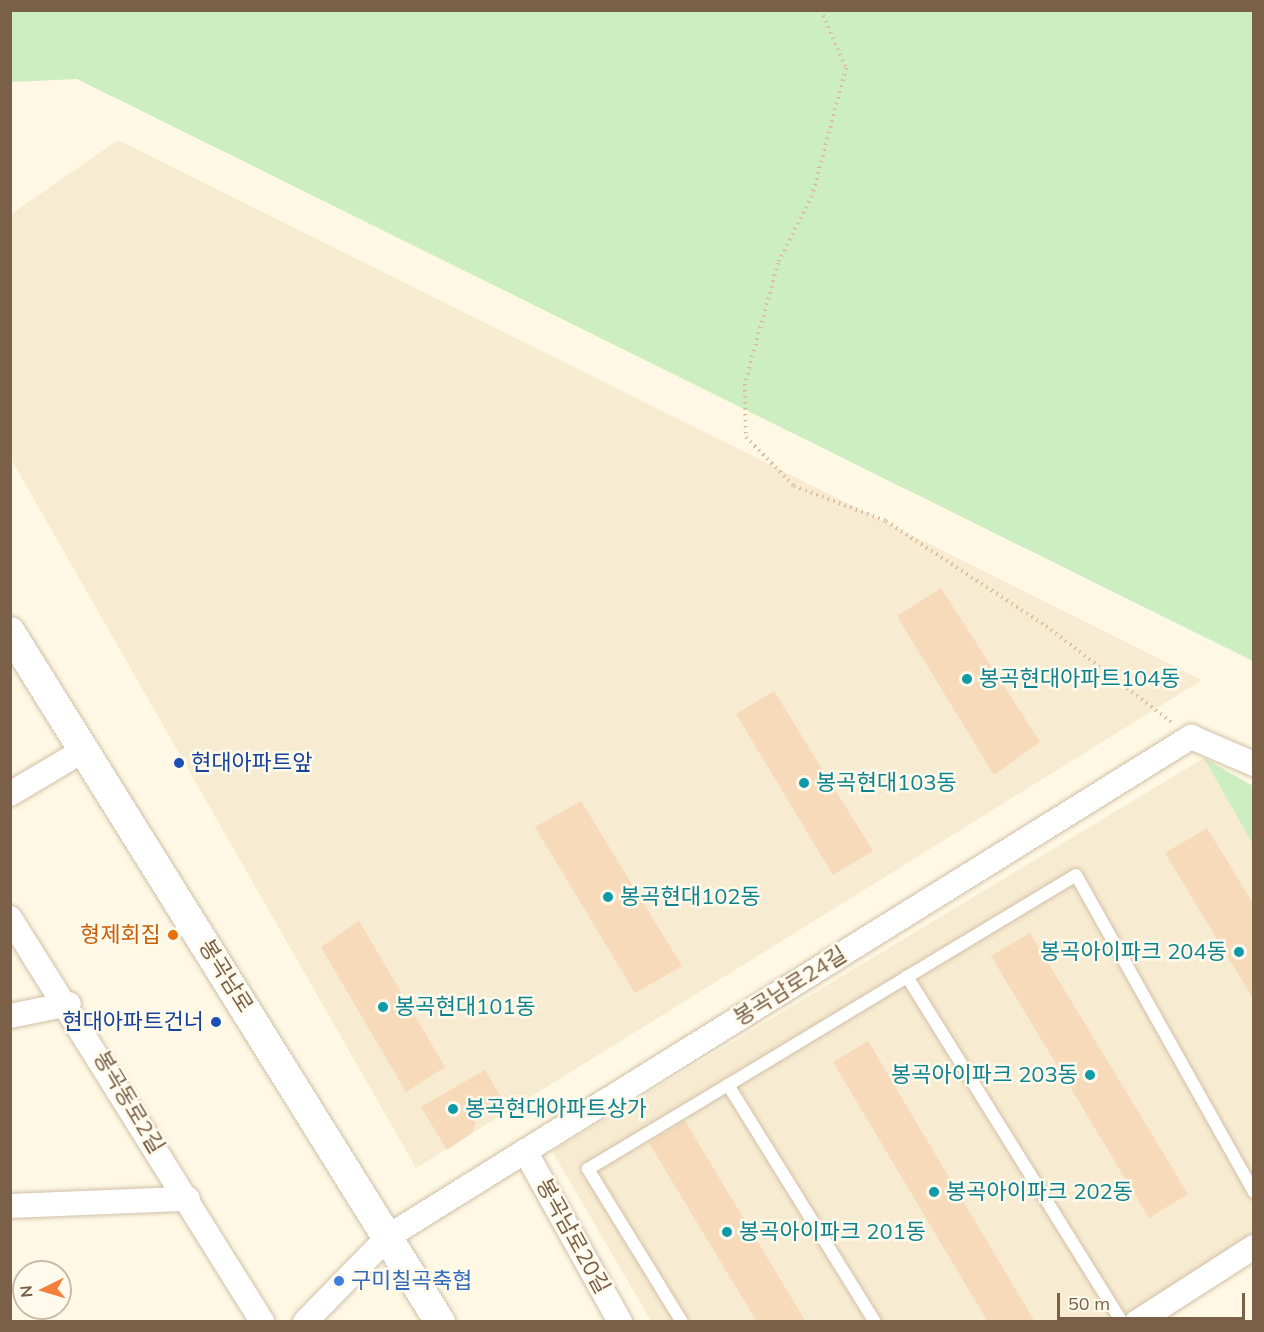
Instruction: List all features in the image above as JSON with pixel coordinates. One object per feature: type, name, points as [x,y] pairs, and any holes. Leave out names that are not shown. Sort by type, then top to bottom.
[{"type":"street","name":"봉곡남로","points":[[10,632],[390,1236],[440,1322]]},
{"type":"street","points":[[1191,737],[1254,764]]},
{"type":"street","name":"봉곡남로24길","points":[[305,1322],[390,1236],[1191,737]]},
{"type":"street","points":[[10,794],[84,750]]},
{"type":"street","name":"봉곡동로2길","points":[[10,918],[69,1004],[262,1322]]},
{"type":"street","points":[[10,1016],[69,1004]]},
{"type":"street","name":"봉곡남로20길","points":[[525,1151],[620,1322]]},
{"type":"street","points":[[10,1206],[188,1199]]},
{"type":"street","points":[[1137,1322],[1254,1247]]},
{"type":"lane","points":[[682,1322],[588,1168],[1076,875],[1254,1192]]},
{"type":"lane","points":[[907,978],[1122,1322]]},
{"type":"lane","points":[[728,1085],[875,1322]]},
{"type":"path","points":[[821,10],[846,68],[812,196],[778,263],[745,384],[746,437],[794,486],[886,521],[1046,626],[1191,737]]},
{"type":"shaded area","points":[[118,140],[1202,680],[416,1168],[11,459],[10,215]]},
{"type":"shaded area","points":[[1204,758],[1253,845],[1253,1237],[1118,1321],[651,1321],[552,1151]]},
{"type":"green space","points":[[10,11],[1253,11],[1253,661],[77,79],[11,82]]},
{"type":"green space","points":[[1204,758],[1253,786],[1253,845]]},
{"type":"building","name":"봉곡현대아파트104동","points":[[941,588],[1040,742],[994,775],[897,616]]},
{"type":"building","name":"봉곡현대103동","points":[[774,691],[873,851],[833,875],[736,714]]},
{"type":"building","name":"봉곡현대102동","points":[[581,801],[682,966],[635,993],[535,827]]},
{"type":"building","name":"봉곡아이파크 204동","points":[[1207,828],[1254,905],[1254,1000],[1165,853]]},
{"type":"building","name":"봉곡현대101동","points":[[359,921],[445,1067],[406,1092],[321,947]]},
{"type":"building","name":"봉곡아이파크 203동","points":[[1030,933],[1188,1194],[1149,1218],[991,956]]},
{"type":"building","name":"봉곡아이파크 202동","points":[[868,1041],[1035,1322],[988,1322],[833,1062]]},
{"type":"building","name":"봉곡현대아파트상가","points":[[485,1070],[500,1096],[479,1112],[472,1133],[447,1150],[421,1107]]},
{"type":"building","name":"봉곡아이파크 201동","points":[[685,1121],[806,1322],[757,1322],[649,1143]]},
{"type":"place","name":"봉곡현대아파트104동","points":[[967,679]]},
{"type":"place","name":"현대아파트앞","points":[[179,763]]},
{"type":"place","name":"봉곡현대103동","points":[[804,783]]},
{"type":"place","name":"봉곡현대102동","points":[[608,897]]},
{"type":"place","name":"형제회집","points":[[173,935]]},
{"type":"place","name":"봉곡아이파크 204동","points":[[1239,952]]},
{"type":"place","name":"봉곡현대101동","points":[[383,1007]]},
{"type":"place","name":"현대아파트건너","points":[[216,1022]]},
{"type":"place","name":"봉곡아이파크 203동","points":[[1090,1075]]},
{"type":"place","name":"봉곡현대아파트상가","points":[[453,1109]]},
{"type":"place","name":"봉곡아이파크 202동","points":[[934,1192]]},
{"type":"place","name":"봉곡아이파크 201동","points":[[727,1232]]},
{"type":"place","name":"구미칠곡축협","points":[[339,1281]]}]
